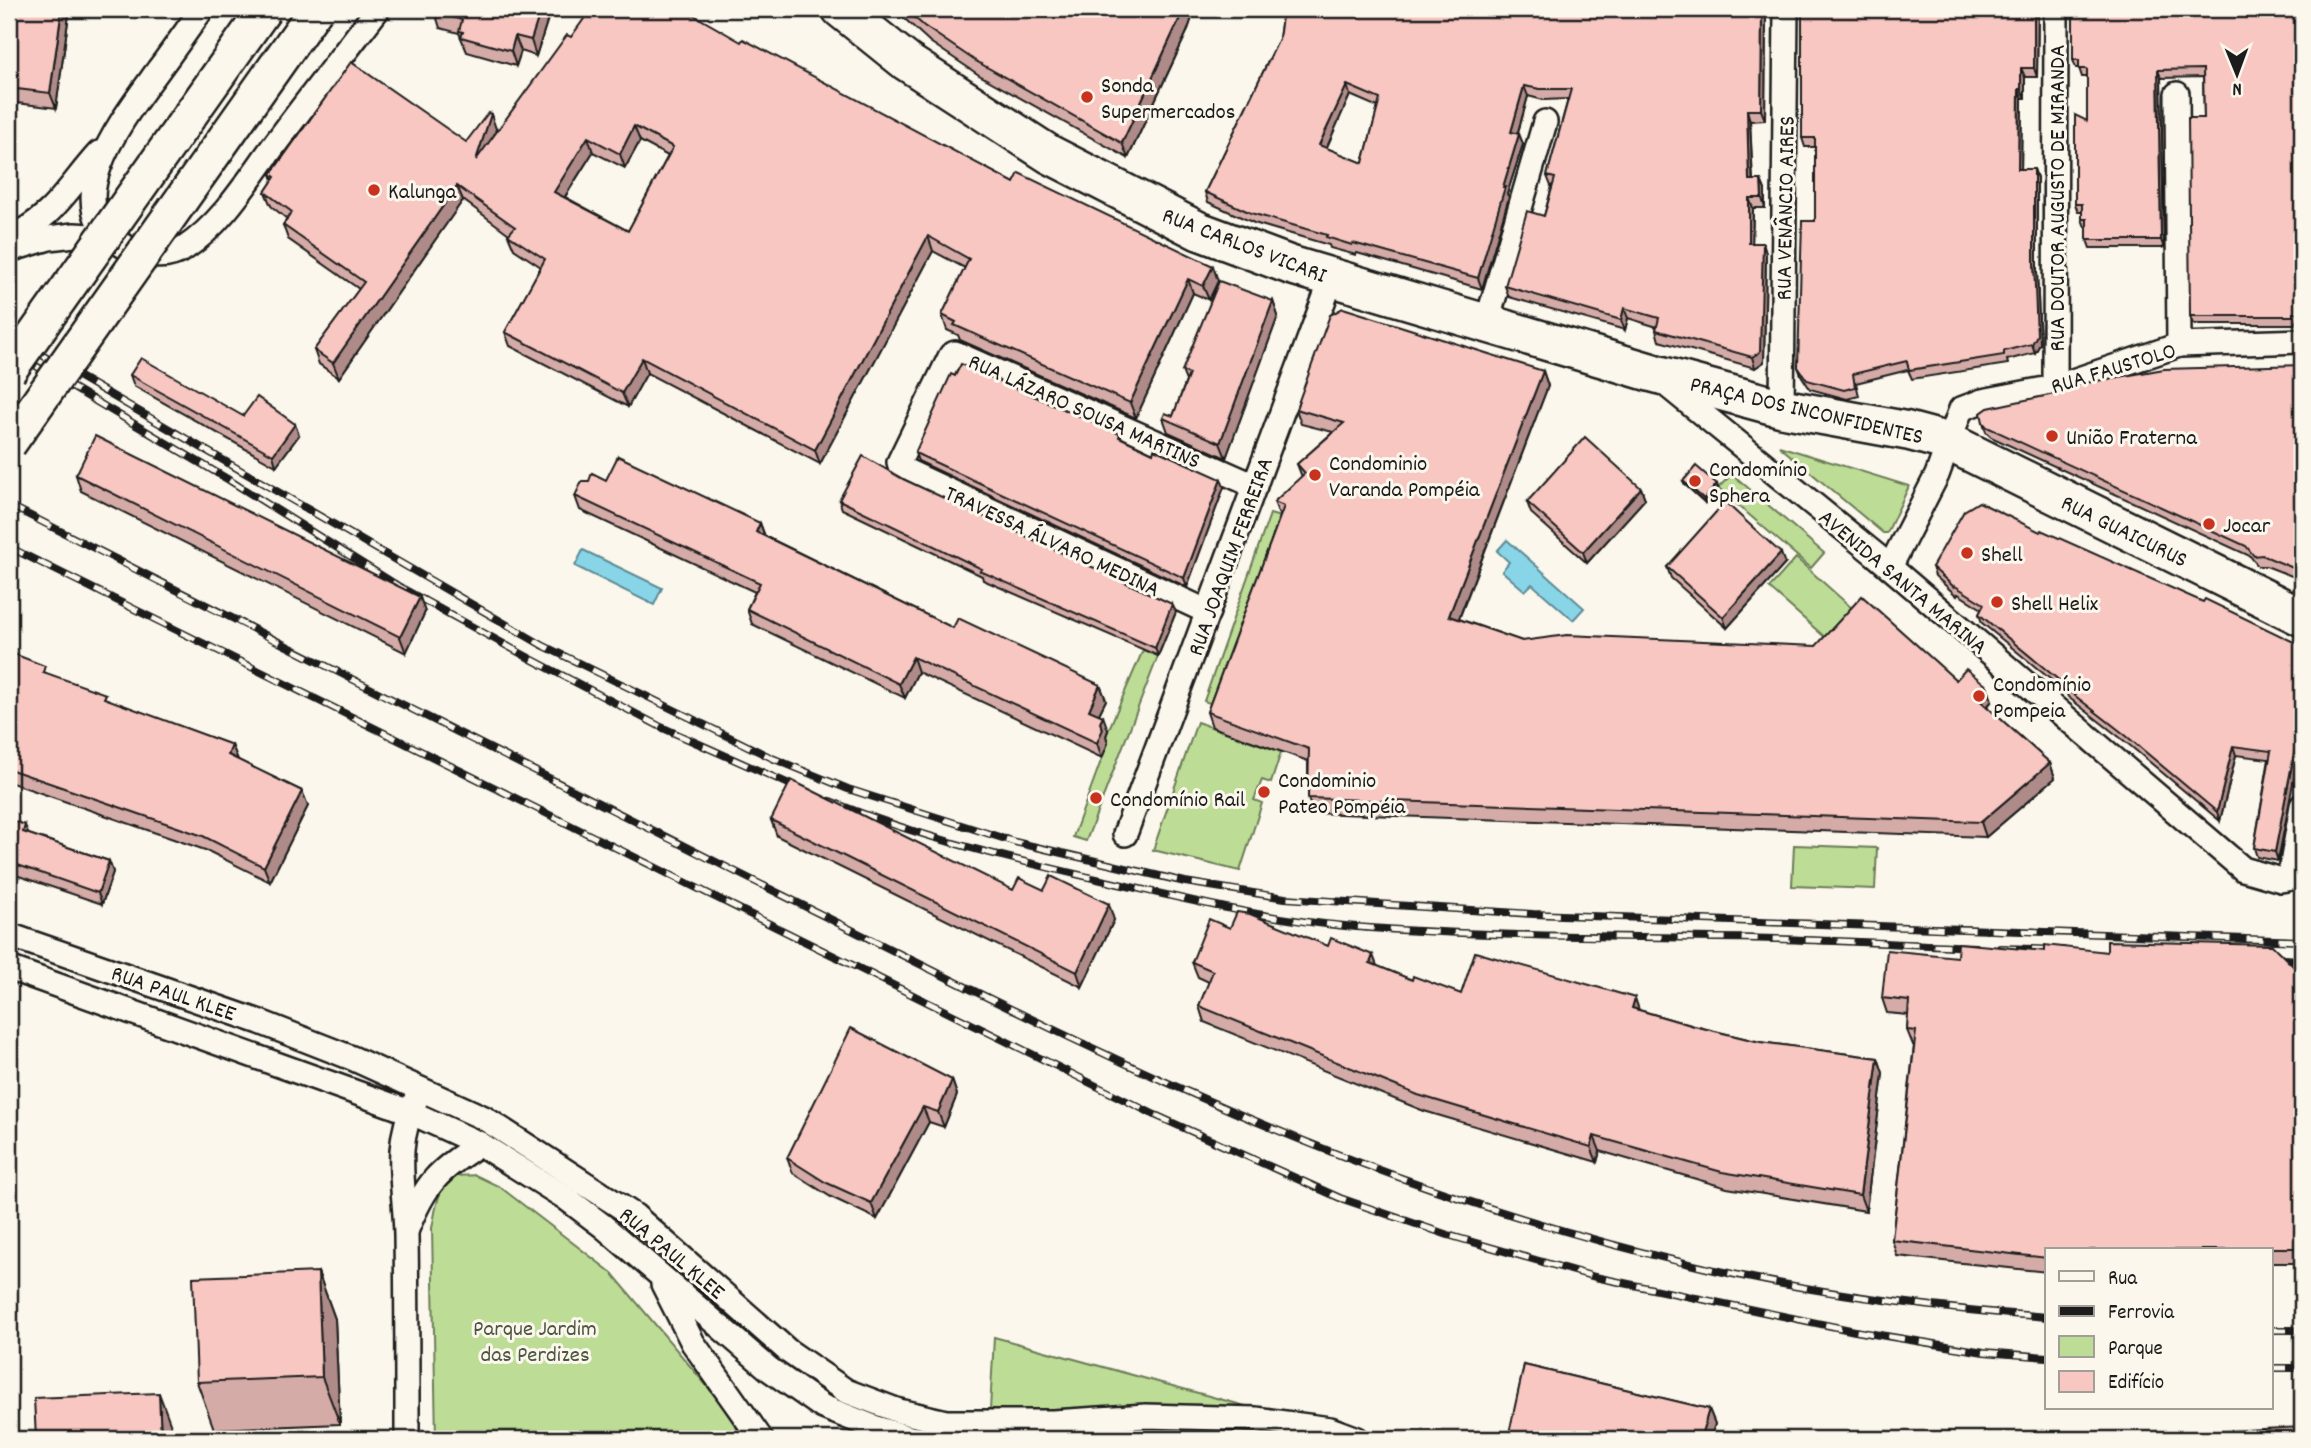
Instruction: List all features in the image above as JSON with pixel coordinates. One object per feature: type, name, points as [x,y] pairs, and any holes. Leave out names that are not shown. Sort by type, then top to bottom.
[{"type":"main road","points":[[9,371],[265,9]]},
{"type":"main road","points":[[9,444],[316,9]]},
{"type":"main road","name":"RUA CARLOS VICARI","points":[[841,9],[907,62],[1049,154],[1199,231],[1332,278],[1653,373]]},
{"type":"main road","name":"PRAÇA DOS INCONFIDENTES","points":[[1653,373],[1782,408],[1908,431],[1949,442]]},
{"type":"main road","name":"RUA GUAICURUS","points":[[1949,442],[2302,617]]},
{"type":"street","points":[[9,238],[24,231],[53,209],[111,140],[202,9]]},
{"type":"street","points":[[111,140],[98,169],[94,186],[94,205],[98,221],[110,237],[121,245],[148,256],[165,256],[182,250],[202,235],[245,184],[378,9]]},
{"type":"street","name":"RUA VENÂNCIO AIRES","points":[[1782,408],[1786,9]]},
{"type":"street","name":"RUA DOUTOR AUGUSTO DE MIRANDA","points":[[2055,387],[2056,9]]},
{"type":"street","points":[[2177,94],[2179,345]]},
{"type":"street","points":[[1486,325],[1545,121]]},
{"type":"street","points":[[9,250],[49,238],[74,235],[110,237]]},
{"type":"street","name":"RUA JOAQUIM FERREIRA","points":[[1125,834],[1332,278]]},
{"type":"street","name":"RUA FAUSTOLO","points":[[1949,442],[1961,409],[1982,401],[2055,387],[2179,345],[2302,341]]},
{"type":"street","name":"RUA LÁZARO SOUSA MARTINS","points":[[900,467],[951,355],[955,353],[1255,486]]},
{"type":"street","name":"AVENIDA SANTA MARINA","points":[[1653,373],[1890,567],[2243,869],[2281,880],[2289,876],[2302,806]]},
{"type":"street","name":"PRAÇA DOS INCONFIDENTES","points":[[1890,567],[1937,474],[1949,442]]},
{"type":"street","name":"TRAVESSA ÁLVARO MEDINA","points":[[900,467],[1208,612]]},
{"type":"street","name":"RUA PAUL KLEE","points":[[9,935],[260,1022],[352,1058],[484,1118],[635,1216],[788,1351],[845,1391],[899,1411],[946,1422],[1053,1422],[1146,1416],[1256,1419],[1330,1429],[1357,1439]]},
{"type":"street","name":"RUA PAUL KLEE","points":[[9,968],[410,1112],[480,1144],[566,1198],[628,1245],[769,1370],[823,1407],[871,1434],[913,1439]]},
{"type":"street","points":[[407,1439],[406,1232],[401,1165],[404,1125],[421,1088]]},
{"type":"street","points":[[406,1232],[423,1192],[431,1182],[454,1160],[480,1144]]},
{"type":"street","points":[[657,1272],[693,1343],[761,1439]]},
{"type":"green space","points":[[1779,446],[1909,486],[1887,533],[1883,533]]},
{"type":"green space","points":[[1732,474],[1824,553],[1811,568],[1718,488]]},
{"type":"green space","points":[[1270,514],[1290,520],[1220,707],[1204,701]]},
{"type":"green space","points":[[1796,558],[1853,609],[1827,639],[1769,588]]},
{"type":"green space","points":[[1143,650],[1158,656],[1086,841],[1073,837],[1102,758],[1105,738]]},
{"type":"green space","points":[[1197,722],[1281,752],[1271,783],[1262,780],[1254,800],[1262,803],[1240,871],[1153,850]]},
{"type":"green space","points":[[1794,845],[1877,848],[1875,889],[1792,886]]},
{"type":"green space","name":"Parque Jardim das Perdizes","points":[[475,1175],[500,1187],[612,1273],[717,1398],[744,1439],[436,1439],[432,1228],[438,1198],[445,1185],[457,1176]]},
{"type":"green space","points":[[994,1337],[1260,1410],[990,1410]]},
{"type":"water","points":[[1507,540],[1584,608],[1573,620],[1532,584],[1525,591],[1502,571],[1509,562],[1497,551]]},
{"type":"water","points":[[583,550],[662,588],[654,605],[575,566]]},
{"type":"building","points":[[9,9],[62,9],[50,93],[9,88]]},
{"type":"building","points":[[436,9],[541,9],[531,40],[515,36],[511,51],[461,37],[463,32],[459,31],[462,20],[435,12]]},
{"type":"building","points":[[591,9],[683,9],[741,42],[743,39],[1014,183],[1019,173],[1213,266],[1203,286],[1188,279],[1130,403],[954,325],[956,322],[942,315],[969,259],[928,236],[815,450],[642,358],[622,393],[505,332],[545,259],[508,235],[515,227],[457,186],[333,363],[314,350],[364,282],[283,225],[292,212],[265,192],[275,177],[271,174],[351,62],[466,142],[488,113],[491,114],[476,160],[567,35],[571,37]],"holes":[[[634,126],[673,147],[628,231],[554,192],[588,137],[620,154]]]},
{"type":"building","name":"Sonda Supermercados","points":[[905,9],[1184,9],[1122,143],[974,60],[924,26]]},
{"type":"building","points":[[1283,9],[1762,9],[1761,110],[1747,110],[1749,180],[1761,180],[1762,198],[1749,198],[1749,243],[1763,243],[1760,352],[1752,357],[1656,330],[1659,318],[1624,308],[1621,320],[1505,286],[1527,211],[1544,216],[1555,178],[1547,176],[1571,89],[1524,86],[1511,132],[1519,134],[1478,278],[1326,237],[1327,235],[1251,213],[1205,192],[1279,39]],"holes":[[[1347,85],[1380,99],[1363,163],[1319,145]]]},
{"type":"building","points":[[1802,9],[2034,9],[2034,68],[2021,68],[2018,169],[2034,169],[2037,335],[2032,344],[2004,351],[2004,355],[1909,370],[1907,361],[1853,374],[1855,387],[1844,390],[1807,380],[1798,367],[1802,221],[1815,221],[1815,138],[1802,138]]},
{"type":"building","points":[[2073,9],[2302,9],[2302,313],[2293,313],[2293,316],[2190,316],[2188,118],[2204,118],[2203,69],[2158,70],[2161,240],[2087,240],[2087,219],[2082,219],[2082,204],[2075,204],[2075,115],[2087,121],[2087,69],[2079,69],[2079,60],[2073,60]]},
{"type":"building","points":[[1219,281],[1273,301],[1220,443],[1163,418],[1165,413],[1173,416],[1189,374],[1182,371]]},
{"type":"building","points":[[1343,308],[1543,371],[1449,616],[1522,641],[1567,635],[1816,646],[1862,596],[1956,680],[1966,669],[1987,686],[1976,697],[2050,763],[1981,822],[1308,798],[1309,749],[1207,712],[1284,506],[1274,502],[1305,473],[1297,464],[1344,423],[1296,409],[1330,315]]},
{"type":"building","points":[[141,358],[243,416],[257,397],[295,424],[273,455],[130,375]]},
{"type":"building","points":[[961,364],[1120,434],[1119,437],[1153,453],[1154,449],[1221,479],[1184,578],[915,453],[951,374],[955,376]]},
{"type":"building","points":[[2302,365],[2302,553],[2298,570],[2262,555],[2254,556],[2246,546],[1987,427],[1981,413],[1988,408],[2054,394],[2063,387],[2164,369]]},
{"type":"building","points":[[95,436],[420,597],[400,637],[76,475]]},
{"type":"building","points":[[1585,437],[1641,488],[1583,552],[1527,502]]},
{"type":"building","points":[[618,456],[760,523],[756,532],[953,628],[958,618],[1100,685],[1089,710],[1103,716],[1100,723],[1103,729],[1097,743],[913,657],[899,684],[747,609],[760,583],[575,496],[582,481],[589,481],[592,473],[606,480]]},
{"type":"building","points":[[863,456],[903,479],[1172,604],[1155,648],[980,571],[982,569],[839,500]]},
{"type":"building","points":[[1696,466],[1717,484],[1704,499],[1683,481]]},
{"type":"building","points":[[1725,502],[1781,553],[1723,617],[1667,567]]},
{"type":"building","points":[[1979,502],[2040,532],[2041,530],[2203,602],[2205,599],[2302,646],[2302,712],[2275,852],[2254,848],[2271,751],[2233,746],[2217,812],[1979,614],[1984,604],[1954,587],[1932,567],[1964,511]]},
{"type":"building","points":[[9,652],[45,666],[43,672],[106,694],[104,698],[232,745],[228,755],[302,791],[264,867],[203,836],[9,769]]},
{"type":"building","points":[[791,780],[1013,890],[1019,878],[1044,890],[1051,876],[1109,904],[1077,972],[771,820]]},
{"type":"building","points":[[9,819],[25,825],[23,832],[109,861],[98,893],[12,863],[9,870]]},
{"type":"building","points":[[1237,912],[1250,914],[1328,946],[1331,938],[1373,955],[1370,963],[1412,980],[1413,976],[1461,994],[1475,952],[1635,998],[1632,1008],[1694,1026],[1760,1042],[1878,1058],[1860,1195],[1722,1172],[1594,1136],[1591,1147],[1418,1095],[1199,1006],[1213,971],[1192,962],[1209,919],[1230,928]]},
{"type":"building","points":[[2107,941],[2272,945],[2302,975],[2302,1248],[2045,1248],[2045,1258],[1892,1240],[1916,1031],[1907,1030],[1909,1001],[1882,998],[1887,950],[1957,957],[1958,943],[2045,951],[2045,945],[2107,952]]},
{"type":"building","points":[[851,1028],[952,1080],[938,1112],[923,1107],[871,1203],[825,1182],[787,1158]]},
{"type":"building","points":[[318,1272],[322,1377],[197,1382],[193,1277]]},
{"type":"building","points":[[1524,1365],[1709,1409],[1700,1439],[1594,1439],[1556,1431],[1553,1439],[1508,1438]]},
{"type":"building","points":[[159,1393],[161,1439],[36,1439],[34,1398]]},
{"type":"building","points":[[2302,1427],[2302,1439],[2073,1439]]},
{"type":"railway","points":[[9,336],[542,645],[772,758],[848,789],[1015,842],[1185,882],[1285,898],[1533,914],[2302,941]]},
{"type":"railway","points":[[9,350],[229,480],[398,586],[661,727],[807,792]]},
{"type":"railway","points":[[9,505],[976,992],[1145,1072],[1325,1149],[1514,1216],[1706,1268],[1875,1299],[2045,1317]]},
{"type":"railway","points":[[9,547],[1155,1115],[1340,1198],[1448,1235],[1595,1277],[1855,1331],[1984,1352],[2045,1357]]},
{"type":"railway","points":[[830,801],[933,837],[1074,874],[1256,914],[1315,923],[1453,933],[1777,939],[1975,947]]},
{"type":"railway","points":[[2000,948],[2063,950]]},
{"type":"railway","points":[[2266,958],[2302,960]]},
{"type":"railway","points":[[2272,1330],[2302,1330]]},
{"type":"railway","points":[[2272,1368],[2302,1368]]},
{"type":"place","name":"Sonda Supermercados","points":[[1087,97]]},
{"type":"place","name":"Kalunga","points":[[374,190]]},
{"type":"place","name":"União Fraterna","points":[[2052,436]]},
{"type":"place","name":"Condominio Varanda Pompéia","points":[[1315,475]]},
{"type":"place","name":"Condomínio Sphera","points":[[1695,481]]},
{"type":"place","name":"Jocar","points":[[2209,524]]},
{"type":"place","name":"Shell","points":[[1967,553]]},
{"type":"place","name":"Shell Helix","points":[[1997,602]]},
{"type":"place","name":"Condomínio Pompeia","points":[[1979,696]]},
{"type":"place","name":"Condominio Pateo Pompéia","points":[[1264,792]]},
{"type":"place","name":"Condomínio Rail","points":[[1096,798]]}]
